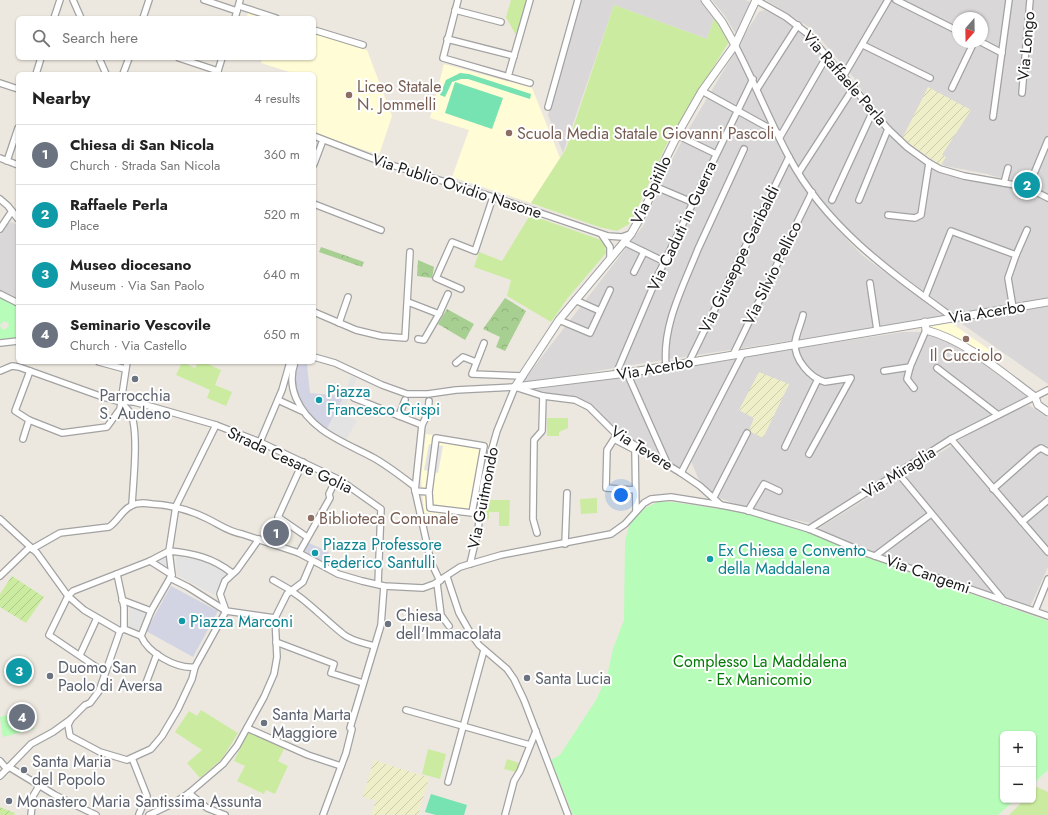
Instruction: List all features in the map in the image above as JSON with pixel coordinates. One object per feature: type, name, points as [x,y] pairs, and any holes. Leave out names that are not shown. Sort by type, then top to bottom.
[{"type":"street","points":[[55,16],[60,0]]},
{"type":"street","points":[[72,0],[80,16]]},
{"type":"street","points":[[144,16],[149,0]]},
{"type":"street","points":[[204,0],[239,6],[270,16]]},
{"type":"street","points":[[458,0],[443,58],[530,83]]},
{"type":"street","points":[[509,73],[530,0]]},
{"type":"street","points":[[548,107],[578,0]]},
{"type":"street","points":[[705,0],[722,22],[735,44],[789,157],[812,192],[841,229],[856,244],[952,317]]},
{"type":"street","name":"Via Spitillo","points":[[514,388],[558,320],[631,234],[644,211],[677,135],[702,91],[735,44],[756,0]]},
{"type":"street","name":"Via Raffaele Perla","points":[[756,0],[798,25],[844,75],[888,129],[929,163],[940,169],[964,176],[1028,188],[1048,198]]},
{"type":"street","points":[[844,75],[863,45],[888,0]]},
{"type":"street","points":[[896,0],[952,28]]},
{"type":"street","points":[[993,117],[1009,0]]},
{"type":"street","name":"Via Longo","points":[[1022,93],[1030,0]]},
{"type":"street","points":[[236,16],[239,6]]},
{"type":"street","points":[[455,10],[502,22]]},
{"type":"street","points":[[757,89],[798,25]]},
{"type":"street","points":[[316,31],[363,45]]},
{"type":"street","points":[[447,40],[514,56]]},
{"type":"street","points":[[863,45],[930,78]]},
{"type":"street","points":[[988,46],[1002,53]]},
{"type":"street","points":[[952,88],[971,48]]},
{"type":"street","points":[[779,135],[827,56]]},
{"type":"street","points":[[37,72],[40,60]]},
{"type":"street","points":[[100,60],[105,72]]},
{"type":"street","points":[[124,72],[128,60]]},
{"type":"street","points":[[185,60],[218,72],[221,60]]},
{"type":"street","name":"Via Caduti in Guerra","points":[[616,374],[658,275],[694,203],[736,110],[752,79]]},
{"type":"street","points":[[0,83],[16,88]]},
{"type":"street","points":[[799,172],[854,87]]},
{"type":"street","points":[[702,91],[779,135]]},
{"type":"street","points":[[832,200],[873,111]]},
{"type":"street","points":[[859,200],[888,129]]},
{"type":"street","points":[[7,161],[16,134]]},
{"type":"street","points":[[677,135],[716,154]]},
{"type":"street","name":"Via Publio Ovidio Nasone","points":[[316,137],[379,161],[600,233],[616,237],[631,234]]},
{"type":"street","points":[[316,159],[323,140]]},
{"type":"street","points":[[1028,188],[1048,140]]},
{"type":"street","points":[[666,366],[666,342],[674,308],[709,223],[744,149]]},
{"type":"street","name":"Via Giuseppe Garibaldi","points":[[690,362],[789,157]]},
{"type":"street","points":[[0,158],[16,164]]},
{"type":"street","points":[[888,214],[914,218],[921,215],[929,163]]},
{"type":"street","points":[[1004,183],[1008,168]]},
{"type":"street","points":[[654,186],[694,203]]},
{"type":"street","name":"Via Silvio Pellico","points":[[733,355],[812,192]]},
{"type":"street","points":[[461,289],[436,278],[452,242],[475,251],[493,197]]},
{"type":"street","points":[[0,199],[16,216]]},
{"type":"street","points":[[316,205],[381,230]]},
{"type":"street","points":[[0,229],[12,211]]},
{"type":"street","points":[[1013,308],[1008,278],[1027,230]]},
{"type":"street","points":[[925,297],[951,231],[1016,255]]},
{"type":"street","points":[[600,233],[608,242],[610,247],[610,260]]},
{"type":"street","points":[[624,242],[665,262]]},
{"type":"street","points":[[316,313],[362,331],[405,338],[410,252]]},
{"type":"street","points":[[634,272],[644,252]]},
{"type":"street","points":[[870,283],[877,330]]},
{"type":"street","points":[[558,320],[590,333],[610,290]]},
{"type":"street","points":[[0,294],[16,302]]},
{"type":"street","points":[[418,339],[424,340],[440,314],[448,294]]},
{"type":"street","points":[[339,323],[348,297]]},
{"type":"street","points":[[575,300],[600,311]]},
{"type":"street","points":[[408,302],[440,314]]},
{"type":"street","name":"Via Acerbo","points":[[514,388],[627,373],[877,330],[926,326],[952,317],[1048,302]]},
{"type":"street","points":[[803,315],[795,344],[798,356],[804,368],[818,379],[825,382],[851,378],[809,454]]},
{"type":"street","points":[[914,388],[907,379],[910,367],[926,326],[946,335],[966,347],[1035,397],[1038,405],[1048,412]]},
{"type":"street","points":[[0,343],[16,341]]},
{"type":"street","points":[[484,343],[472,374],[523,376]]},
{"type":"street","points":[[681,473],[743,353]]},
{"type":"street","points":[[465,354],[477,360]]},
{"type":"street","points":[[456,363],[463,357],[477,360]]},
{"type":"street","name":"Via Tevere","points":[[316,358],[334,363],[382,385],[407,394],[428,394],[456,390],[514,388],[543,396],[575,400],[583,403],[614,433],[681,473],[714,497],[721,505]]},
{"type":"street","points":[[106,364],[125,369]]},
{"type":"street","points":[[30,371],[15,411],[29,420],[62,432],[101,429],[111,424],[120,409],[126,364]]},
{"type":"street","points":[[260,442],[278,400],[289,364]]},
{"type":"street","points":[[296,364],[292,385],[302,411],[310,421],[321,429],[375,459],[414,486],[431,562],[438,582],[441,615],[449,626]]},
{"type":"street","name":"Strada Cesare Golia","points":[[0,371],[12,366],[121,402],[134,402],[216,425],[260,442],[350,486],[381,509],[381,585]]},
{"type":"street","points":[[884,371],[910,367]]},
{"type":"street","points":[[937,368],[998,415]]},
{"type":"street","points":[[627,373],[667,464]]},
{"type":"street","points":[[785,447],[818,379]]},
{"type":"street","name":"Via Guitmondo","points":[[470,564],[478,530],[483,484],[489,459],[497,432],[514,388]]},
{"type":"street","name":"Via Miraglia","points":[[809,529],[951,439],[1048,390]]},
{"type":"street","points":[[537,533],[533,518],[534,440],[542,431],[543,396]]},
{"type":"street","points":[[354,398],[422,425]]},
{"type":"street","points":[[278,400],[302,411]]},
{"type":"street","points":[[400,416],[405,400]]},
{"type":"street","points":[[415,491],[422,425],[428,413],[429,401]]},
{"type":"street","points":[[121,402],[131,415],[133,425],[135,459],[132,505]]},
{"type":"street","points":[[23,439],[29,420]]},
{"type":"street","points":[[195,667],[183,666],[157,654],[143,641],[141,636],[151,611],[171,576],[169,551],[176,506],[216,425]]},
{"type":"street","points":[[714,497],[747,434]]},
{"type":"street","points":[[436,438],[484,446],[472,513],[430,508],[429,492],[436,438]]},
{"type":"street","points":[[635,490],[606,488],[607,450],[614,439],[634,450],[636,511]]},
{"type":"street","points":[[951,439],[1048,552]]},
{"type":"street","points":[[993,489],[1041,448],[1048,452]]},
{"type":"street","points":[[303,462],[278,517],[307,537]]},
{"type":"street","points":[[898,473],[1004,601]]},
{"type":"street","points":[[299,553],[330,498],[329,494],[336,479]]},
{"type":"street","points":[[748,511],[764,484],[779,491]]},
{"type":"street","points":[[415,491],[429,492]]},
{"type":"street","points":[[565,544],[567,493]]},
{"type":"street","points":[[0,576],[31,548],[60,533],[109,527],[115,523],[132,505],[142,503],[176,506],[208,519],[233,533],[259,539],[299,553],[338,574],[362,582],[423,588],[447,577],[460,567],[501,555],[611,534],[625,524],[636,511],[648,501],[668,497],[721,505],[748,511],[809,529]]},
{"type":"street","points":[[1022,522],[1048,500]]},
{"type":"street","points":[[875,556],[931,514]]},
{"type":"street","points":[[0,519],[31,548],[68,596],[97,618],[122,630],[141,636]]},
{"type":"street","name":"Via Cangemi","points":[[809,529],[875,556],[1048,616]]},
{"type":"street","points":[[71,719],[68,725],[70,736],[100,752],[127,760],[151,749],[162,736],[187,690],[195,667],[226,611],[220,594],[225,581],[237,570],[259,539]]},
{"type":"street","points":[[105,673],[49,635],[68,596],[79,587],[150,561],[169,551],[206,558],[219,563],[232,573]]},
{"type":"street","points":[[149,815],[176,802],[189,793],[223,764],[237,746],[264,697],[274,674],[276,642],[275,618],[287,594],[303,582],[312,560]]},
{"type":"street","points":[[150,561],[226,611],[275,618]]},
{"type":"street","points":[[0,776],[31,744],[53,732],[71,719],[93,699],[122,630],[125,617],[117,574]]},
{"type":"street","points":[[447,577],[459,613],[484,650],[512,674],[524,700],[568,815]]},
{"type":"street","points":[[1035,611],[1048,579]]},
{"type":"street","points":[[273,580],[292,590],[342,634],[374,646]]},
{"type":"street","points":[[323,815],[341,766],[352,729],[350,728],[381,625],[381,585]]},
{"type":"street","points":[[122,600],[151,611]]},
{"type":"street","points":[[80,655],[97,618]]},
{"type":"street","points":[[276,642],[334,664],[332,673],[363,683]]},
{"type":"street","points":[[448,782],[484,650]]},
{"type":"street","points":[[146,683],[157,654]]},
{"type":"street","points":[[406,710],[530,745]]},
{"type":"street","points":[[247,728],[298,751],[341,766]]},
{"type":"street","points":[[505,815],[514,781],[520,772],[536,731]]},
{"type":"street","points":[[132,758],[147,796],[140,815]]},
{"type":"street","points":[[0,761],[8,768],[39,786],[96,815]]},
{"type":"street","points":[[31,815],[33,796],[39,786]]},
{"type":"street","points":[[189,793],[207,808],[225,815]]},
{"type":"shaded area","points":[[582,0],[702,0],[715,16],[707,39],[614,5],[563,153],[548,115]]},
{"type":"shaded area","points":[[712,0],[745,0],[754,3],[737,36],[725,16]]},
{"type":"shaded area","points":[[766,0],[1048,0],[1048,196],[1027,186],[987,174],[945,166],[896,134],[873,108],[854,78],[812,29]]},
{"type":"shaded area","points":[[764,10],[789,22],[808,35],[889,132],[943,173],[970,181],[1010,186],[1038,193],[1048,198],[1048,300],[954,315],[875,256],[841,223],[815,191],[790,155],[738,45],[759,12]]},
{"type":"shaded area","points":[[249,11],[264,16],[247,16]]},
{"type":"shaded area","name":"Liceo Statale N. Jommelli","points":[[316,33],[367,50],[392,116],[379,155],[316,134],[316,72],[290,72],[261,63],[262,60],[316,60]]},
{"type":"shaded area","points":[[736,50],[810,193],[834,226],[862,255],[944,317],[625,366],[520,385],[643,226],[667,169],[685,135]]},
{"type":"shaded area","name":"Scuola Media Statale Giovanni Pascoli","points":[[444,64],[532,88],[560,158],[531,203],[452,177],[469,130],[430,118]]},
{"type":"shaded area","points":[[12,222],[16,225],[16,300],[0,292],[0,235],[5,225]]},
{"type":"shaded area","points":[[1048,303],[1048,384],[955,319]]},
{"type":"shaded area","name":"Il Cucciolo","points":[[947,320],[1001,358],[996,366],[929,328],[930,323]]},
{"type":"shaded area","points":[[903,332],[926,332],[958,346],[1028,396],[932,446],[822,518],[810,523],[749,510],[720,498],[701,485],[690,459],[743,357]],"holes":[[[789,384],[763,437],[749,431],[754,418],[739,410]]]},
{"type":"shaded area","points":[[737,359],[680,470],[620,436],[590,406],[548,396],[533,390]]},
{"type":"shaded area","name":"Piazza Francesco Crispi","points":[[307,364],[310,393],[344,396],[325,432],[310,421],[294,393],[294,365]]},
{"type":"shaded area","points":[[351,376],[357,378],[342,413],[357,421],[344,443],[325,432],[344,396]]},
{"type":"shaded area","points":[[1029,405],[1048,418],[1048,551],[956,442],[990,421]]},
{"type":"shaded area","points":[[426,434],[489,443],[480,479],[475,517],[424,513],[421,477]]},
{"type":"shaded area","points":[[429,444],[443,446],[438,473],[424,470]]},
{"type":"shaded area","points":[[954,444],[1048,555],[1048,567],[1030,607],[879,554],[820,530],[819,528]]},
{"type":"shaded area","name":"Piazza Professore Federico Santulli","points":[[307,542],[329,552],[324,563],[302,553]]},
{"type":"shaded area","points":[[166,556],[169,571],[155,561]]},
{"type":"shaded area","points":[[176,556],[201,560],[226,573],[214,595],[177,575]]},
{"type":"shaded area","name":"Piazza Marconi","points":[[171,586],[218,611],[193,657],[146,631]]},
{"type":"shaded area","points":[[130,605],[146,613],[138,630],[128,626]]},
{"type":"green space","points":[[511,0],[527,0],[517,37],[506,17]]},
{"type":"green space","points":[[614,5],[707,39],[715,16],[730,40],[668,141],[633,218],[629,224],[617,231],[599,227],[531,203],[566,149]]},
{"type":"green space","points":[[460,73],[469,74],[531,94],[530,99],[468,79],[461,79],[452,82],[445,97],[440,95],[446,80]]},
{"type":"green space","points":[[455,82],[503,98],[492,129],[445,113]]},
{"type":"green space","points":[[928,87],[971,110],[942,155],[946,157],[941,165],[902,139]]},
{"type":"green space","points":[[530,215],[604,241],[606,253],[567,299],[551,322],[507,296],[511,280],[474,267],[479,252],[502,261]]},
{"type":"green space","points":[[321,247],[364,262],[362,267],[319,252]]},
{"type":"green space","points":[[418,260],[434,267],[432,278],[417,276]]},
{"type":"green space","points":[[0,296],[16,303],[16,339],[0,339]],"holes":[[[4,321],[8,323],[9,326],[4,330],[0,325]]]},
{"type":"green space","points":[[505,298],[526,311],[505,351],[496,347],[500,337],[483,329]]},
{"type":"green space","points":[[447,309],[474,324],[465,340],[438,324]]},
{"type":"green space","points":[[181,364],[186,364],[195,368],[197,364],[208,364],[221,370],[215,385],[232,392],[226,406],[207,398],[210,390],[176,375]]},
{"type":"green space","points":[[759,372],[789,384],[763,438],[749,431],[754,418],[739,410]]},
{"type":"green space","points":[[547,418],[568,418],[568,428],[559,432],[559,436],[547,436]]},
{"type":"green space","points":[[597,498],[597,513],[581,514],[580,499]]},
{"type":"green space","points":[[484,500],[510,500],[509,526],[499,526],[499,512],[489,512],[489,519],[483,519]]},
{"type":"green space","name":"Complesso La Maddalena - Ex Manicomio","points":[[658,502],[672,502],[747,513],[802,529],[875,560],[1048,621],[1048,770],[1036,781],[1036,731],[1000,731],[1000,803],[1012,803],[998,815],[573,815],[551,760],[560,755],[596,700],[607,676],[613,649],[624,620],[625,541],[631,520],[645,508]]},
{"type":"green space","points":[[12,576],[44,597],[26,623],[0,607],[0,594]]},
{"type":"green space","points":[[29,709],[34,729],[3,737],[0,717]]},
{"type":"green space","points":[[201,710],[238,733],[222,759],[200,778],[187,763],[202,750],[175,732],[189,711],[197,716]]},
{"type":"green space","points":[[248,732],[284,749],[278,761],[288,766],[275,794],[266,790],[264,794],[237,781],[245,766],[234,761]]},
{"type":"green space","points":[[428,749],[446,754],[440,779],[422,774]]},
{"type":"green space","points":[[507,759],[519,763],[516,772],[504,769]]},
{"type":"green space","points":[[374,760],[429,778],[418,815],[371,815],[376,801],[363,797]]},
{"type":"green space","points":[[1037,787],[1048,792],[1048,815],[1009,815],[1021,803],[1036,803]]},
{"type":"green space","points":[[431,794],[467,805],[464,815],[436,815],[425,812]]},
{"type":"green space","points":[[0,807],[15,813],[14,815],[0,815]]},
{"type":"place","name":"Liceo Statale N. Jommelli","points":[[349,95]]},
{"type":"place","name":"Scuola Media Statale Giovanni Pascoli","points":[[509,133]]},
{"type":"place","name":"Raffaele Perla","points":[[1027,185]]},
{"type":"place","name":"Il Cucciolo","points":[[966,339]]},
{"type":"place","name":"Parrocchia S. Audeno","points":[[135,379]]},
{"type":"place","name":"Piazza Francesco Crispi","points":[[319,400]]},
{"type":"place","name":"Biblioteca Comunale","points":[[311,518]]},
{"type":"place","name":"Chiesa di San Nicola","points":[[276,533]]},
{"type":"place","name":"Piazza Professore Federico Santulli","points":[[315,553]]},
{"type":"place","name":"Ex Chiesa e Convento della Maddalena","points":[[710,559]]},
{"type":"place","name":"Piazza Marconi","points":[[182,621]]},
{"type":"place","name":"Chiesa dell'Immacolata","points":[[388,624]]},
{"type":"place","name":"Museo diocesano","points":[[19,671]]},
{"type":"place","name":"Duomo San Paolo di Aversa","points":[[50,676]]},
{"type":"place","name":"Santa Lucia","points":[[527,678]]},
{"type":"place","name":"Seminario Vescovile","points":[[22,717]]},
{"type":"place","name":"Santa Marta Maggiore","points":[[264,723]]},
{"type":"place","name":"Santa Maria del Popolo","points":[[24,770]]},
{"type":"place","name":"Monastero Maria Santissima Assunta","points":[[9,801]]}]
